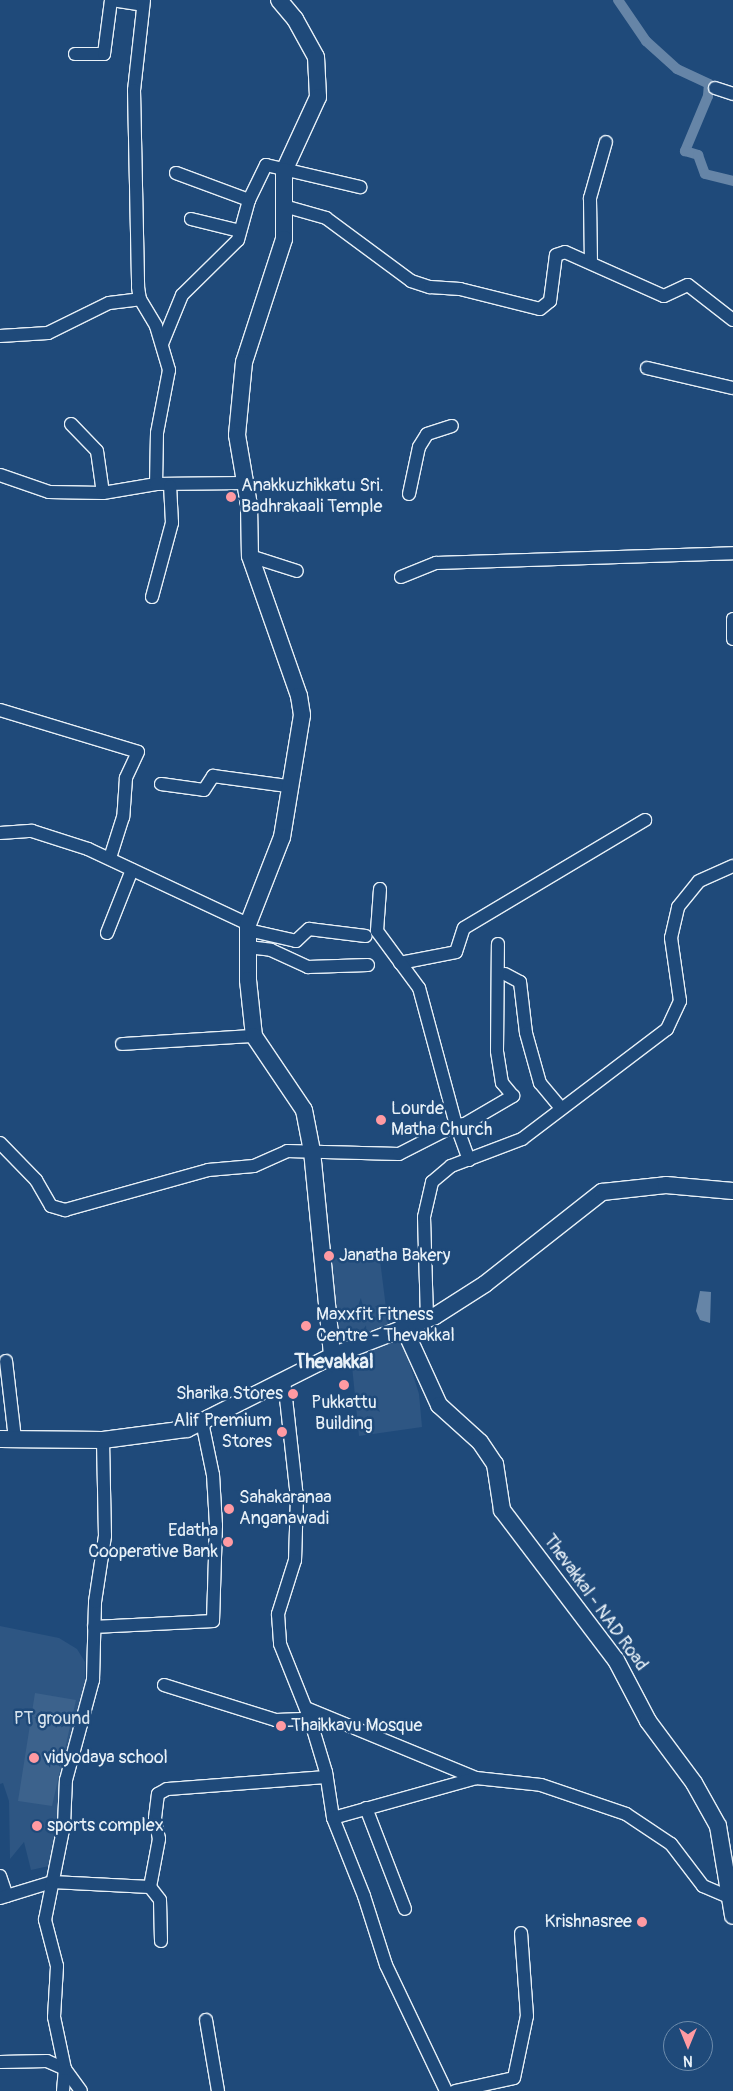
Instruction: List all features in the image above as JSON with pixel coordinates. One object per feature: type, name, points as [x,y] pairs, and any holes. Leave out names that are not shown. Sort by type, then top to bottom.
[{"type":"main road","points":[[279,0],[295,19],[316,57],[319,77],[312,117],[284,171],[284,239],[244,362],[237,435],[245,483],[250,556],[299,696],[300,732],[287,786],[282,837],[248,927],[248,947],[254,1036],[304,1110],[312,1151],[332,1356]]},
{"type":"main road","points":[[8,1439],[103,1440],[152,1436],[187,1430],[332,1356],[427,1318],[486,1284],[602,1192],[666,1185],[733,1191]]},
{"type":"main road","name":"Thevakkal - NAD Road","points":[[404,1326],[439,1404],[480,1442],[495,1464],[502,1510],[616,1660],[648,1721],[694,1783],[718,1826],[729,1875],[729,1897],[733,1916]]},
{"type":"street","points":[[75,54],[104,54],[111,0],[144,3],[134,90],[140,299],[149,309],[162,344],[168,383],[157,433],[156,484]]},
{"type":"street","points":[[715,88],[733,94]]},
{"type":"street","points":[[591,263],[590,198],[606,142]]},
{"type":"street","points":[[162,344],[182,294],[230,249],[240,231],[249,200],[266,165],[284,171],[360,188]]},
{"type":"street","points":[[176,173],[249,200]]},
{"type":"street","points":[[284,206],[326,218],[411,282],[460,289],[540,309],[550,301],[556,255],[566,252],[664,296],[688,285],[733,320]]},
{"type":"street","points":[[191,219],[240,231]]},
{"type":"street","points":[[0,336],[48,333],[109,303],[140,299]]},
{"type":"street","points":[[648,368],[733,388]]},
{"type":"street","points":[[71,424],[97,451],[103,493]]},
{"type":"street","points":[[409,494],[418,447],[427,434],[452,426]]},
{"type":"street","points":[[0,475],[20,480],[34,489],[103,493],[156,484],[170,486],[245,483]]},
{"type":"street","points":[[152,597],[172,523],[170,486]]},
{"type":"street","points":[[401,576],[436,563],[733,553]]},
{"type":"street","points":[[250,556],[297,571]]},
{"type":"street","points":[[733,618],[733,639]]},
{"type":"street","points":[[0,710],[138,752],[126,778],[123,818],[110,858]]},
{"type":"street","points":[[161,784],[204,790],[212,776],[287,786]]},
{"type":"street","points":[[400,963],[456,952],[464,928],[645,820]]},
{"type":"street","points":[[0,833],[32,831],[110,858],[248,927],[296,941],[309,929],[366,936]]},
{"type":"street","points":[[427,1318],[426,1201],[432,1182],[451,1166],[522,1139],[668,1029],[680,1001],[671,938],[678,907],[699,881],[733,866]]},
{"type":"street","points":[[106,933],[132,870]]},
{"type":"street","points":[[380,889],[377,931],[419,988],[456,1125],[469,1160]]},
{"type":"street","points":[[0,1144],[36,1180],[57,1210],[208,1170],[254,1166],[287,1151],[399,1154],[456,1125],[465,1124],[513,1096],[502,1083],[497,1051],[498,944]]},
{"type":"street","points":[[248,947],[271,950],[308,966],[368,966]]},
{"type":"street","points":[[505,974],[520,982],[526,1033],[540,1083],[562,1108]]},
{"type":"street","points":[[122,1044],[254,1036]]},
{"type":"street","points":[[6,1361],[8,1439]]},
{"type":"street","points":[[284,1380],[296,1466],[295,1560],[278,1614],[280,1644],[308,1714],[327,1777],[333,1818],[364,1896],[386,1965],[446,2091]]},
{"type":"street","points":[[94,1627],[213,1621],[216,1526],[213,1475],[202,1422]]},
{"type":"street","points":[[64,2091],[65,2069],[54,2017],[58,1966],[45,1920],[64,1825],[66,1780],[93,1680],[94,1627],[105,1536],[103,1440]]},
{"type":"street","points":[[164,1685],[276,1720],[308,1714],[476,1778],[569,1791],[626,1814],[671,1844],[703,1886],[729,1897]]},
{"type":"street","points":[[161,1941],[160,1900],[150,1887],[159,1839],[155,1818],[158,1794],[167,1789],[327,1777]]},
{"type":"street","points":[[333,1818],[476,1778]]},
{"type":"street","points":[[366,1808],[405,1909]]},
{"type":"street","points":[[0,1876],[4,1897],[52,1882],[150,1887]]},
{"type":"street","points":[[455,2091],[514,2078],[527,2016],[521,1933]]},
{"type":"street","points":[[206,2020],[218,2091]]},
{"type":"street","points":[[0,2062],[47,2062],[65,2069],[81,2091]]},
{"type":"shaded area","points":[[379,1252],[388,1324],[336,1344],[326,1260]]},
{"type":"shaded area","points":[[700,1291],[711,1292],[710,1323],[700,1320],[696,1311]]},
{"type":"shaded area","points":[[402,1340],[419,1394],[422,1427],[359,1436],[351,1356]]},
{"type":"shaded area","name":"vidyodaya school","points":[[0,1626],[59,1638],[77,1649],[85,1662],[85,1705],[55,1848],[49,1866],[31,1870],[24,1842],[10,1859],[9,1801],[3,1783],[0,1784]]},
{"type":"green space","name":"PT ground","points":[[35,1693],[76,1700],[52,1806],[18,1801]]},
{"type":"waterway","points":[[618,0],[646,41],[677,69],[709,84],[708,96],[685,151],[698,155],[705,174],[733,181]]},
{"type":"place","name":"Anakkuzhikkatu Sri. Badhrakaali Temple","points":[[231,497]]},
{"type":"place","name":"Lourde Matha Church","points":[[381,1120]]},
{"type":"place","name":"Janatha Bakery","points":[[329,1256]]},
{"type":"place","name":"Maxxfit Fitness Centre - Thevakkal","points":[[306,1326]]},
{"type":"place","name":"Pukkattu Building","points":[[344,1385]]},
{"type":"place","name":"Sharika Stores","points":[[293,1394]]},
{"type":"place","name":"Alif Premium Stores","points":[[282,1432]]},
{"type":"place","name":"Sahakaranaa Anganawadi","points":[[229,1509]]},
{"type":"place","name":"Edatha Cooperative Bank","points":[[228,1542]]},
{"type":"place","name":"Thaikkavu Mosque","points":[[281,1726]]},
{"type":"place","name":"vidyodaya school","points":[[34,1758]]},
{"type":"place","name":"sports complex","points":[[37,1826]]},
{"type":"place","name":"Krishnasree","points":[[642,1922]]},
{"type":"district","name":"Thevakkal","points":[[334,1361]]}]
